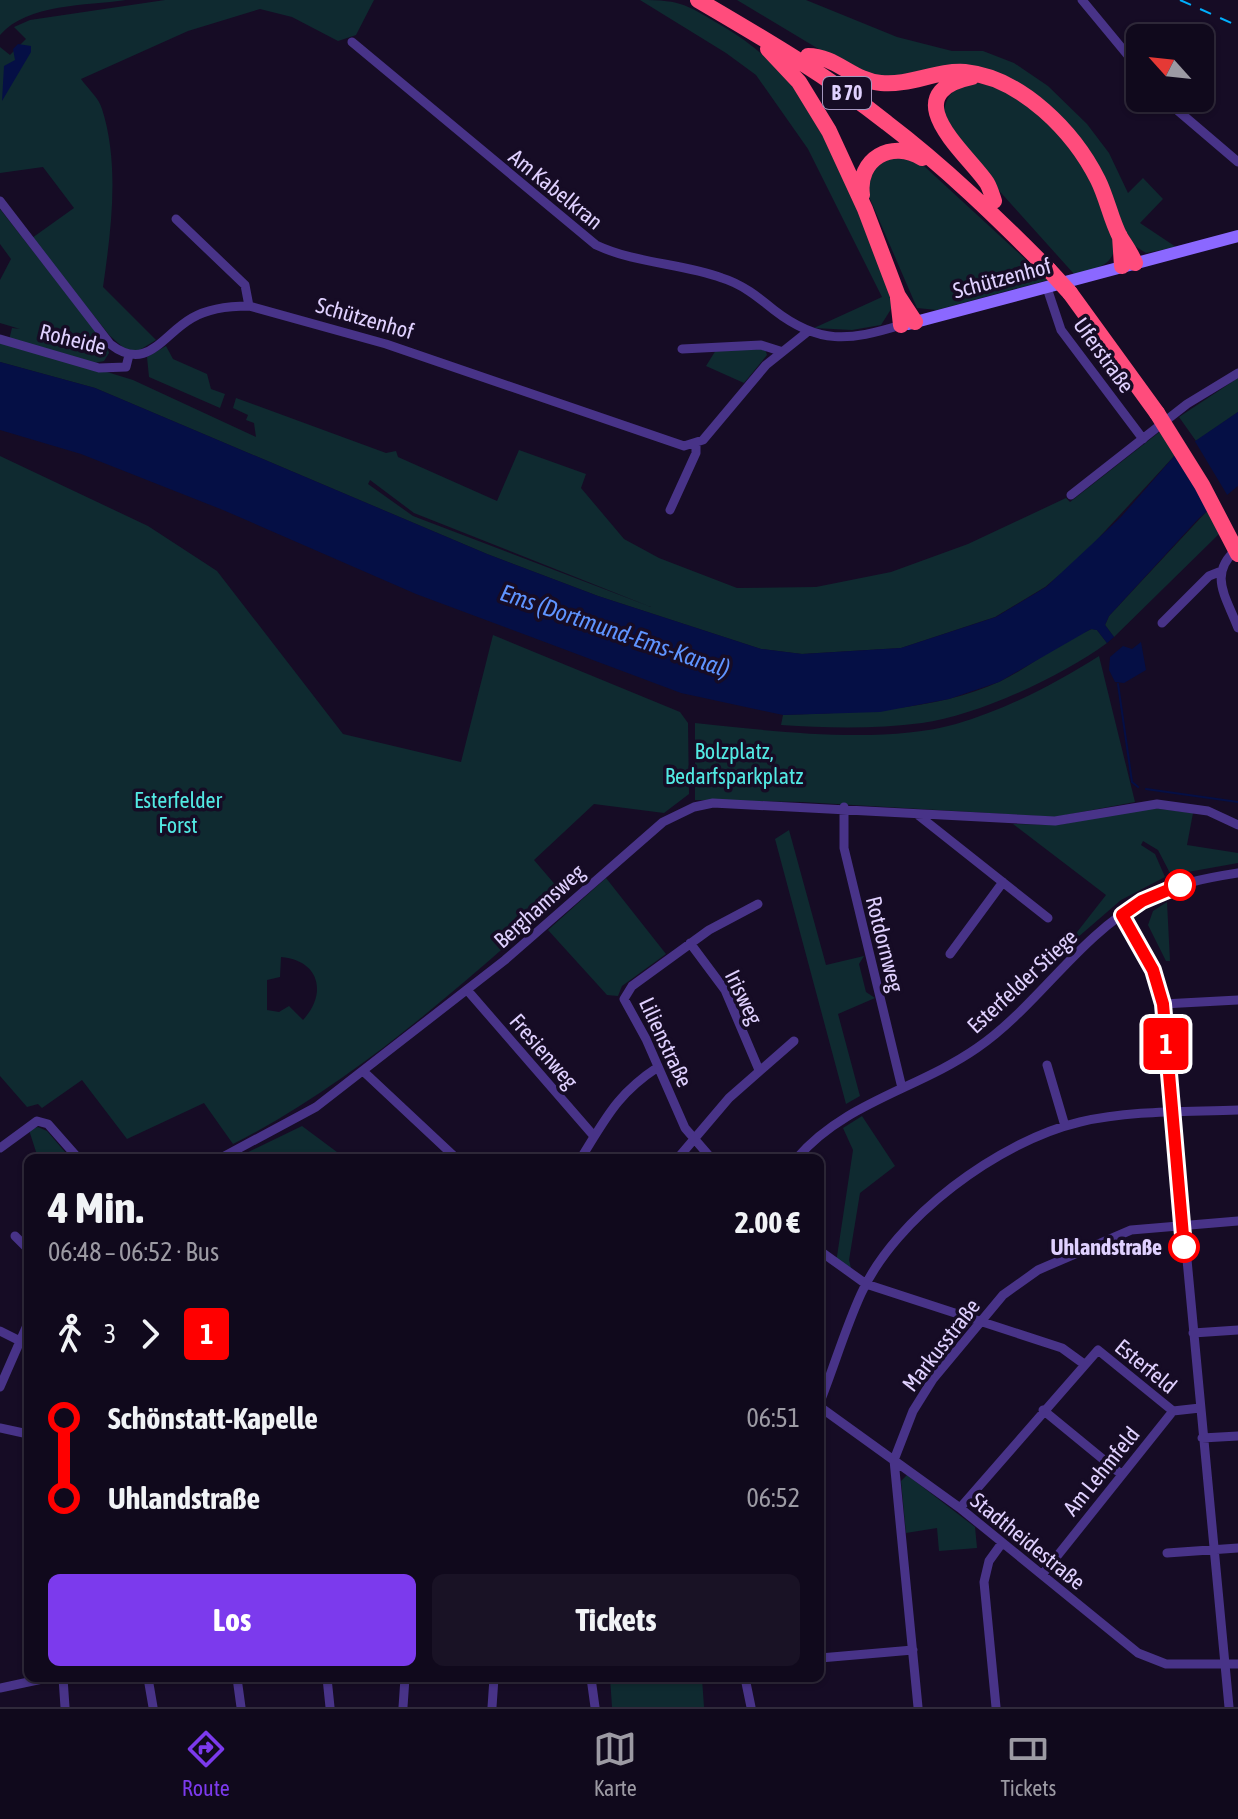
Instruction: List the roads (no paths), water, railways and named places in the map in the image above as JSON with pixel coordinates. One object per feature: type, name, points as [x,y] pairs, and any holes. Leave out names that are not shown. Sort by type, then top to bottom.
[{"type":"highway","name":"B 70","points":[[698,0],[852,97],[939,166],[1055,268]]},
{"type":"highway","name":"B 70","points":[[716,0],[808,56],[892,115],[994,201],[1076,292],[1160,410],[1238,535]]},
{"type":"highway","points":[[748,29],[799,82],[813,103],[865,209],[908,324]]},
{"type":"highway","points":[[808,56],[824,56],[849,73],[882,83],[948,72],[985,77],[1020,95],[1053,119],[1072,139],[1099,182],[1128,265]]},
{"type":"highway","points":[[985,77],[970,77],[948,86],[938,107],[947,138],[988,184],[994,201]]},
{"type":"highway","points":[[865,209],[862,178],[868,164],[882,153],[904,151],[939,166]]},
{"type":"highway","name":"B 70","points":[[1160,410],[1238,554]]},
{"type":"street","points":[[1082,0],[1126,53]]},
{"type":"street","name":"Am Kabelkran","points":[[352,42],[596,245],[626,257],[724,278],[752,292],[806,333]]},
{"type":"street","points":[[1179,112],[1238,162]]},
{"type":"street","points":[[0,201],[110,344],[129,355]]},
{"type":"street","points":[[176,219],[245,285],[249,306]]},
{"type":"street","name":"Schützenhof","points":[[806,333],[845,338],[908,324],[1238,236]]},
{"type":"street","name":"Uferstraße","points":[[1047,288],[1061,330],[1143,439]]},
{"type":"street","name":"Schützenhof","points":[[129,355],[147,353],[192,318],[226,306],[249,306],[386,344],[676,444],[696,444]]},
{"type":"street","points":[[670,510],[696,453],[696,444],[713,431],[780,351],[806,333]]},
{"type":"street","name":"Roheide","points":[[0,339],[99,368],[126,367],[129,355]]},
{"type":"street","points":[[682,349],[761,345],[780,351]]},
{"type":"street","points":[[1071,495],[1195,398],[1238,373]]},
{"type":"street","points":[[1162,623],[1209,576],[1219,572],[1228,556],[1238,548]]},
{"type":"street","points":[[1219,572],[1238,628]]},
{"type":"street","name":"Berghamsweg","points":[[229,1154],[288,1125],[363,1071],[468,991],[646,835],[678,813],[713,803],[844,807],[918,815],[1055,821],[1157,804],[1218,813],[1238,824]]},
{"type":"street","name":"Rotdornweg","points":[[844,807],[844,848],[902,1088]]},
{"type":"street","points":[[918,815],[1048,918]]},
{"type":"street","name":"Esterfelder Stiege","points":[[801,1154],[829,1126],[854,1110],[934,1074],[984,1043],[1122,915],[1164,890],[1238,873]]},
{"type":"street","points":[[950,954],[1003,882]]},
{"type":"street","name":"Lilienstraße","points":[[707,1154],[693,1140],[627,1008],[626,991],[690,943],[758,904]]},
{"type":"street","points":[[1122,915],[1153,970],[1163,1004],[1229,1707]]},
{"type":"street","name":"Irisweg","points":[[690,943],[725,990],[759,1070]]},
{"type":"street","name":"Fresienweg","points":[[468,991],[593,1135]]},
{"type":"street","points":[[1163,1004],[1238,1000]]},
{"type":"street","points":[[681,1154],[759,1070],[794,1041]]},
{"type":"street","points":[[1047,1065],[1065,1126]]},
{"type":"street","points":[[583,1154],[614,1104],[658,1067]]},
{"type":"street","points":[[363,1071],[452,1154]]},
{"type":"street","points":[[824,1394],[866,1284],[914,1218],[946,1191],[989,1162],[1065,1126],[1126,1114],[1238,1110]]},
{"type":"street","points":[[0,1148],[37,1121],[48,1124],[74,1154]]},
{"type":"street","name":"Markusstraße","points":[[918,1707],[894,1460],[913,1411],[933,1379],[979,1323],[1019,1282],[1074,1252],[1131,1230],[1238,1221]]},
{"type":"street","points":[[15,1236],[24,1245]]},
{"type":"street","points":[[824,1254],[866,1284],[1062,1348],[1084,1364],[960,1508]]},
{"type":"street","points":[[0,1387],[24,1330]]},
{"type":"street","points":[[1193,1333],[1238,1330]]},
{"type":"street","points":[[0,1331],[18,1340]]},
{"type":"street","name":"Esterfeld","points":[[1084,1364],[1098,1350],[1173,1411]]},
{"type":"street","name":"Stadtheidestraße","points":[[824,1408],[960,1508],[1149,1659],[1181,1665],[1238,1664]]},
{"type":"street","points":[[1173,1411],[1200,1408]]},
{"type":"street","points":[[1043,1410],[1121,1474]]},
{"type":"street","name":"Am Lehmfeld","points":[[1042,1575],[1173,1411]]},
{"type":"street","points":[[0,1428],[24,1433]]},
{"type":"street","points":[[1202,1438],[1238,1436]]},
{"type":"street","points":[[996,1707],[984,1582],[989,1561],[1002,1543]]},
{"type":"street","points":[[1167,1553],[1238,1548]]},
{"type":"street","points":[[824,1658],[913,1650]]},
{"type":"street","points":[[0,1688],[28,1682]]},
{"type":"street","points":[[63,1682],[65,1707]]},
{"type":"street","points":[[149,1682],[153,1707]]},
{"type":"street","points":[[238,1682],[241,1707]]},
{"type":"street","points":[[327,1682],[330,1707]]},
{"type":"street","points":[[403,1707],[405,1682]]},
{"type":"street","points":[[492,1707],[494,1682]]},
{"type":"street","points":[[592,1682],[595,1707]]},
{"type":"street","points":[[746,1682],[751,1707]]},
{"type":"water","points":[[18,44],[31,46],[31,52],[2,101],[4,66],[15,60],[13,49]]},
{"type":"water","name":"Ems (Dortmund-Ems-Kanal)","points":[[0,362],[95,388],[487,554],[598,596],[761,649],[802,654],[901,648],[996,617],[1046,587],[1121,517],[1176,454],[1238,412],[1238,486],[1199,518],[1109,616],[1105,625],[1114,637],[1107,643],[1097,630],[1091,629],[999,682],[949,699],[880,712],[783,715],[681,693],[416,594],[223,510],[81,454],[0,430]]},
{"type":"water","points":[[1141,642],[1146,670],[1124,683],[1115,682],[1109,670],[1110,657],[1123,646],[1132,649]]},
{"type":"waterway","points":[[1118,684],[1132,782],[1138,787]]},
{"type":"waterway","points":[[1146,789],[1238,802]]},
{"type":"railway","points":[[1180,0],[1238,26]]},
{"type":"place","name":"Uhlandstraße","points":[[1184,1247]]},
{"type":"park label","name":"Bolzplatz, Bedarfsparkplatz","points":[[734,764]]},
{"type":"park label","name":"Esterfelder Forst","points":[[178,812]]}]
